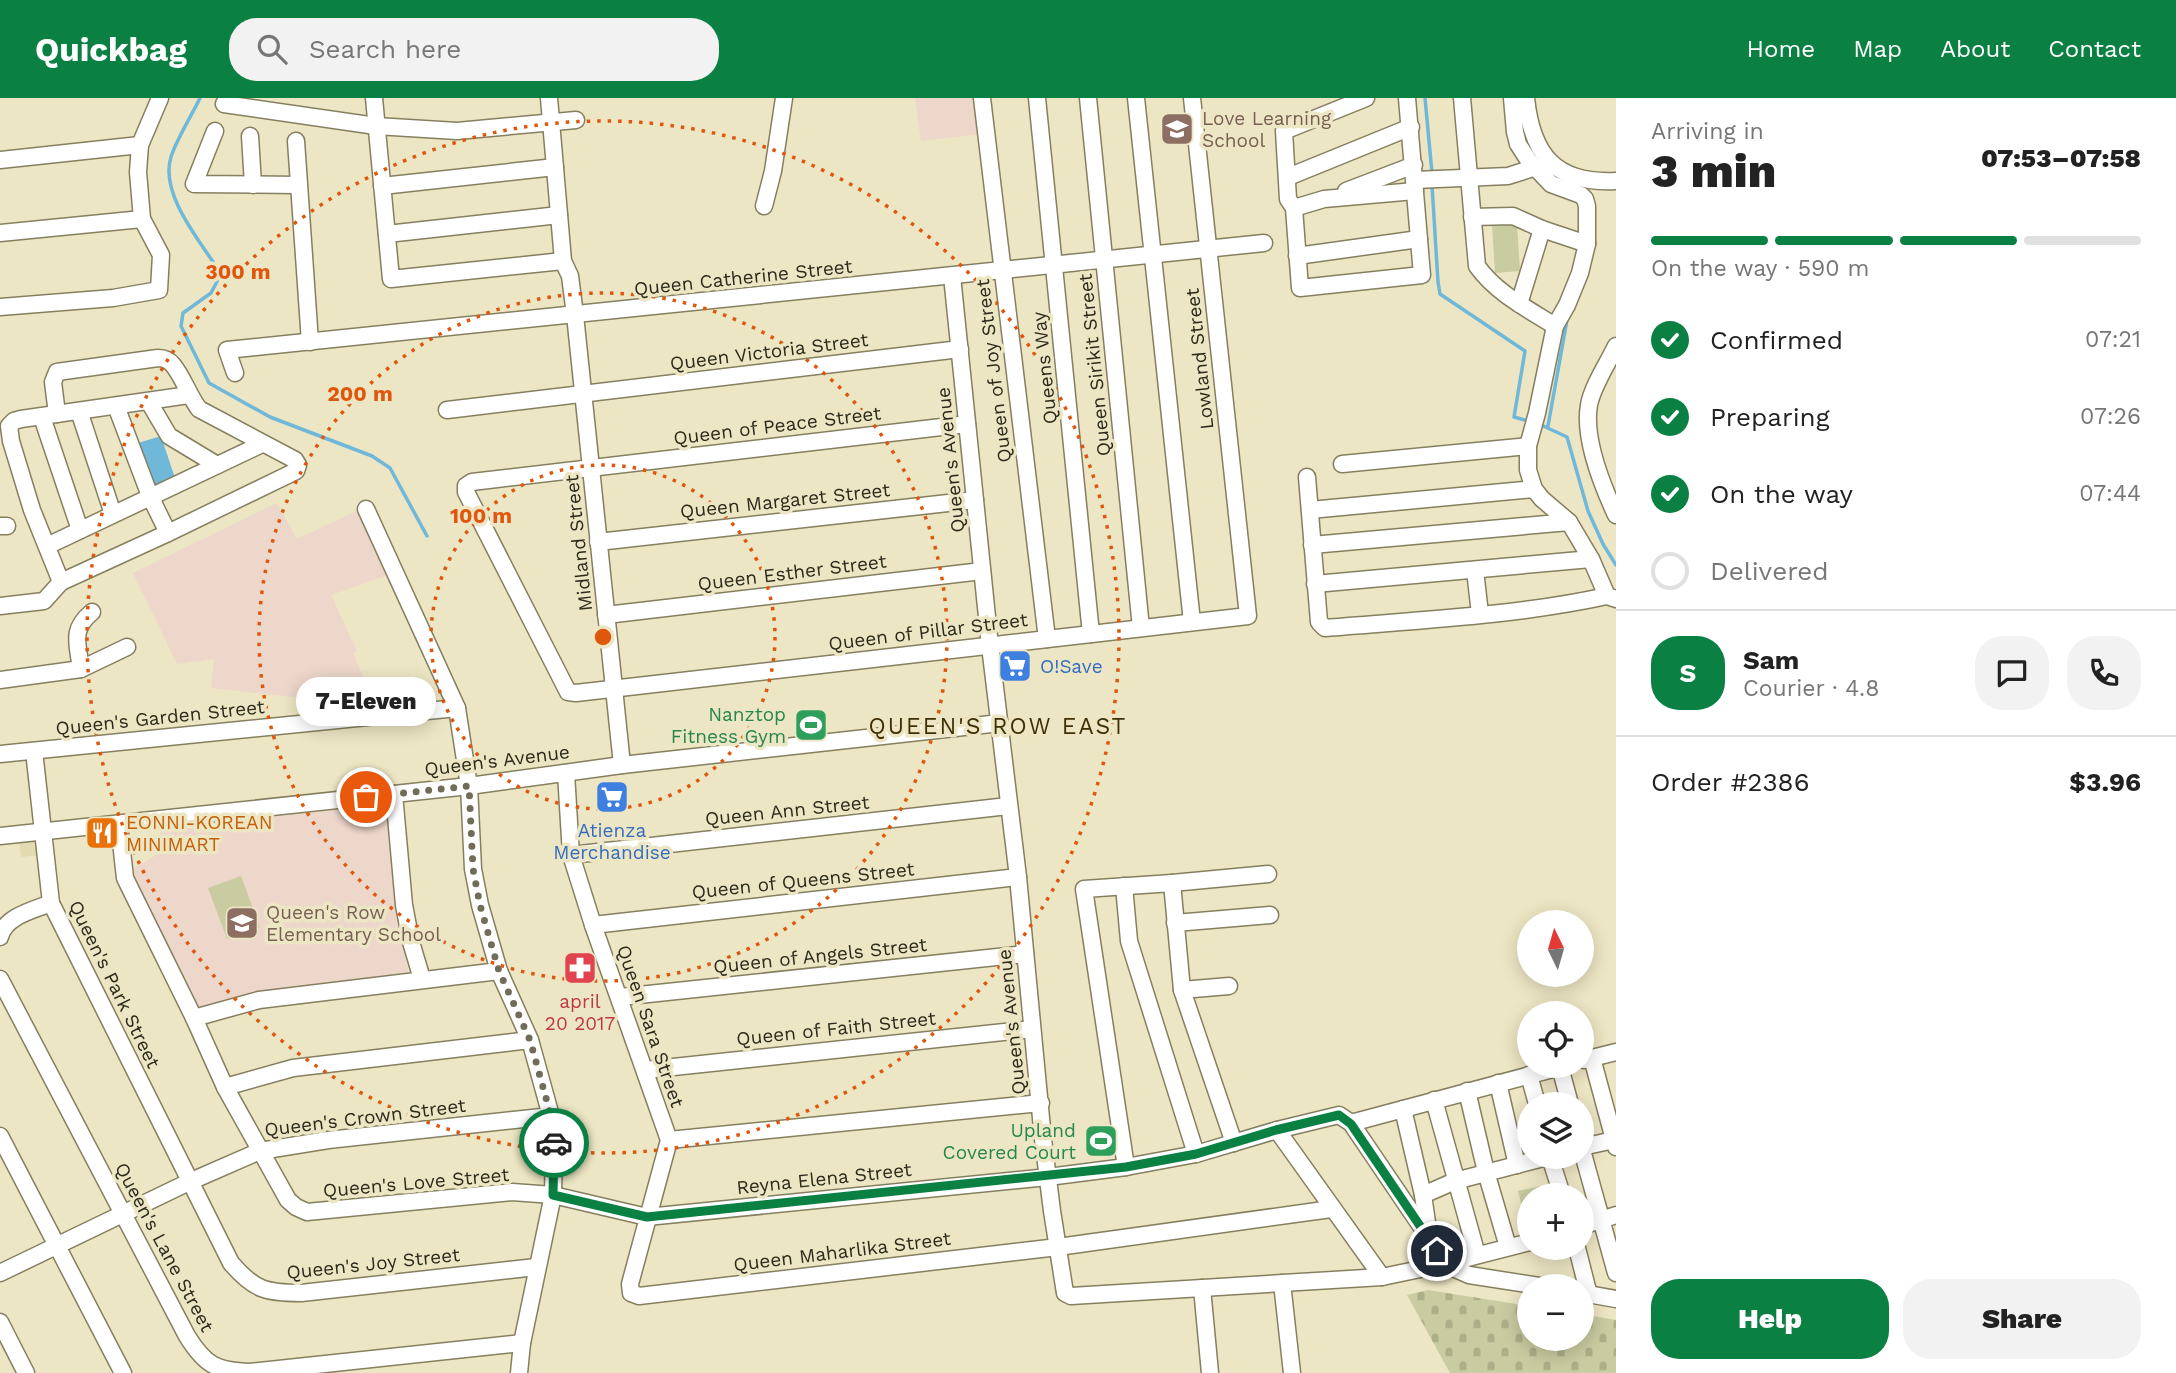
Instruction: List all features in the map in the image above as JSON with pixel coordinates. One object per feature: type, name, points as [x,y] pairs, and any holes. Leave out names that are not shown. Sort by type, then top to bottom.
[{"type":"street","points":[[0,307],[113,298],[159,290],[161,255],[142,219],[138,172],[140,145],[160,98]]},
{"type":"street","points":[[227,98],[224,104],[376,126],[457,131],[576,120]]},
{"type":"street","points":[[374,98],[391,279],[564,261]]},
{"type":"street","name":"Midland Street","points":[[549,98],[564,261],[570,275],[575,315],[622,765]]},
{"type":"street","points":[[764,206],[773,171],[784,98]]},
{"type":"street","name":"Queen of Joy Street","points":[[982,98],[1047,639]]},
{"type":"street","name":"Queens Way","points":[[1037,98],[1091,634]]},
{"type":"street","name":"Queen Sirikit Street","points":[[1088,98],[1141,628]]},
{"type":"street","points":[[1136,98],[1192,622]]},
{"type":"street","name":"Lowland Street","points":[[1192,98],[1248,615]]},
{"type":"street","points":[[1366,98],[1284,131],[1288,199],[1294,208],[1300,288],[1422,275],[1417,179],[1407,98]]},
{"type":"street","points":[[1462,98],[1477,266],[1486,278],[1519,304],[1555,326]]},
{"type":"street","points":[[1307,477],[1319,622],[1325,628],[1480,614],[1612,598],[1569,522],[1550,508],[1534,489],[1528,470],[1528,446],[1555,326],[1567,306],[1580,273],[1587,244],[1585,199],[1551,184],[1533,168],[1518,144],[1512,98]]},
{"type":"street","points":[[1526,98],[1528,120],[1538,146],[1553,166],[1588,181],[1616,181]]},
{"type":"street","points":[[1288,177],[1411,127]]},
{"type":"street","points":[[215,131],[194,184],[298,185]]},
{"type":"street","points":[[250,135],[253,185]]},
{"type":"street","points":[[296,141],[310,342]]},
{"type":"street","points":[[0,160],[140,145]]},
{"type":"street","points":[[382,186],[555,167]]},
{"type":"street","points":[[1294,208],[1417,179],[1469,180],[1508,176],[1533,168]]},
{"type":"street","points":[[1324,199],[1417,179]]},
{"type":"street","points":[[387,234],[559,215]]},
{"type":"street","points":[[1472,217],[1513,216],[1587,244]]},
{"type":"street","points":[[0,233],[142,219]]},
{"type":"street","points":[[1519,304],[1542,229]]},
{"type":"street","points":[[1297,256],[1419,239]]},
{"type":"street","name":"Queen Catherine Street","points":[[235,373],[227,350],[1264,243]]},
{"type":"street","name":"Queen's Avenue","points":[[952,276],[1048,1177],[1065,1293],[1072,1296],[1382,1277],[1517,1245]]},
{"type":"street","points":[[1616,346],[1589,404],[1588,422],[1601,478],[1616,514]]},
{"type":"street","name":"Queen Victoria Street","points":[[447,410],[960,349]]},
{"type":"street","points":[[0,606],[44,601],[61,582],[296,471],[298,465],[295,460],[199,409],[173,364],[165,358],[63,370],[57,372],[52,382],[50,416],[80,530]]},
{"type":"street","points":[[61,582],[32,510],[9,426],[14,421],[189,395]]},
{"type":"street","points":[[149,401],[169,436],[217,465]]},
{"type":"street","points":[[116,406],[150,496],[168,533]]},
{"type":"street","points":[[79,411],[113,514]]},
{"type":"street","name":"Queen of Peace Street","points":[[614,688],[568,692],[466,492],[467,486],[472,482],[967,424]]},
{"type":"street","points":[[47,546],[262,444]]},
{"type":"street","points":[[1342,464],[1528,446]]},
{"type":"street","points":[[1310,510],[1534,489]]},
{"type":"street","name":"Queen Margaret Street","points":[[598,542],[975,500]]},
{"type":"street","points":[[366,509],[457,708],[469,786],[473,869],[480,905],[499,971],[530,1040],[551,1116],[554,1144],[553,1195],[522,1343],[519,1373]]},
{"type":"street","points":[[1312,545],[1569,522]]},
{"type":"street","points":[[1315,584],[1591,559]]},
{"type":"street","points":[[1475,570],[1480,614]]},
{"type":"street","name":"Queen Esther Street","points":[[606,615],[982,571]]},
{"type":"street","points":[[81,669],[78,628],[82,620],[92,612]]},
{"type":"street","name":"Queen of Pillar Street","points":[[614,688],[1248,615]]},
{"type":"street","points":[[0,680],[81,669],[127,647]]},
{"type":"street","name":"Queen's Garden Street","points":[[0,754],[457,708]]},
{"type":"street","name":"Queen's Avenue","points":[[0,836],[469,786],[622,765],[1000,723]]},
{"type":"street","name":"Queen's Park Street","points":[[34,751],[51,903],[189,1182]]},
{"type":"street","name":"Queen Sara Street","points":[[566,773],[571,855],[668,1140]]},
{"type":"street","points":[[394,794],[404,905],[422,979]]},
{"type":"street","name":"Queen Ann Street","points":[[571,855],[1008,806]]},
{"type":"street","name":"Queen's Love Street","points":[[119,824],[125,878],[225,1087],[288,1200],[296,1207],[307,1212],[512,1192],[553,1195],[647,1217]]},
{"type":"street","points":[[1126,1167],[1084,889],[1268,874]]},
{"type":"street","name":"Queen of Queens Street","points":[[593,925],[1018,877]]},
{"type":"street","points":[[1172,883],[1182,990],[1234,1143]]},
{"type":"street","points":[[1124,886],[1129,941],[1196,1154]]},
{"type":"street","points":[[0,937],[10,922],[51,903]]},
{"type":"street","points":[[1175,923],[1270,915]]},
{"type":"street","name":"Queen of Angels Street","points":[[620,997],[1025,954]]},
{"type":"street","points":[[194,1018],[259,1000],[499,971]]},
{"type":"street","name":"Queen's Lane Street","points":[[0,979],[187,1336],[210,1365],[228,1371],[250,1372],[522,1343]]},
{"type":"street","points":[[1182,990],[1228,986]]},
{"type":"street","name":"Queen of Faith Street","points":[[645,1070],[1032,1029]]},
{"type":"street","points":[[225,1087],[293,1068],[530,1040]]},
{"type":"street","points":[[1594,1058],[1616,1052]]},
{"type":"street","points":[[1517,1078],[1351,1124],[1444,1264],[1469,1275],[1517,1283]]},
{"type":"street","points":[[1593,1078],[1615,1143],[1594,1147]]},
{"type":"street","points":[[1423,1195],[1455,1181],[1517,1165],[1498,1083]]},
{"type":"street","points":[[1467,1091],[1486,1172],[1508,1247]]},
{"type":"street","points":[[1434,1100],[1477,1255]]},
{"type":"street","points":[[647,1217],[668,1140],[1041,1103]]},
{"type":"street","points":[[1403,1108],[1423,1195],[1429,1238]]},
{"type":"street","name":"Reyna Elena Street","points":[[647,1217],[1126,1167],[1196,1154],[1276,1130],[1339,1115],[1351,1124]]},
{"type":"street","name":"Queen's Crown Street","points":[[0,1273],[260,1151],[328,1140],[551,1116]]},
{"type":"street","points":[[1276,1130],[1382,1277]]},
{"type":"street","points":[[0,1136],[123,1373]]},
{"type":"street","points":[[1590,1169],[1609,1217],[1616,1272]]},
{"type":"street","name":"Queen's Joy Street","points":[[189,1182],[230,1263],[245,1280],[263,1290],[301,1293],[537,1267]]},
{"type":"street","name":"Queen Maharlika Street","points":[[647,1217],[630,1284],[631,1293],[639,1296],[1058,1247],[1331,1209]]},
{"type":"street","points":[[1282,1283],[1292,1373]]},
{"type":"street","points":[[1202,1288],[1210,1373]]},
{"type":"street","points":[[1594,1295],[1616,1299]]},
{"type":"street","points":[[0,1322],[26,1373]]},
{"type":"shaded area","points":[[915,98],[977,98],[981,134],[921,141]]},
{"type":"shaded area","points":[[277,503],[297,539],[359,510],[390,574],[331,595],[357,651],[353,653],[364,679],[352,680],[357,712],[324,714],[320,700],[211,688],[214,659],[177,664],[133,573]]},
{"type":"shaded area","name":"Queen's Row Elementary School","points":[[388,804],[396,893],[408,972],[265,995],[198,1010],[129,871],[163,851],[160,829]]},
{"type":"shaded area","points":[[38,836],[41,855],[21,857],[19,838]]},
{"type":"green space","points":[[1517,224],[1520,271],[1495,273],[1492,225]]},
{"type":"green space","points":[[241,876],[260,927],[227,939],[208,888]]},
{"type":"green space","points":[[1428,1290],[1517,1304],[1517,1351],[1594,1351],[1594,1316],[1616,1320],[1616,1373],[1450,1373],[1407,1295]]},
{"type":"water","points":[[161,436],[176,481],[153,489],[138,443]]},
{"type":"waterway","points":[[200,98],[173,150],[169,172],[171,187],[184,218],[221,274],[211,293],[183,313],[181,326],[209,383],[270,417],[372,456],[390,468],[427,536]]},
{"type":"waterway","points":[[1425,98],[1432,173]]},
{"type":"waterway","points":[[1524,128],[1529,143]]},
{"type":"waterway","points":[[1432,185],[1440,294],[1525,351],[1514,417],[1528,421]]},
{"type":"waterway","points":[[1548,426],[1567,320]]},
{"type":"waterway","points":[[1539,424],[1567,437],[1588,511],[1616,565]]},
{"type":"way so far","points":[[366,797],[469,786],[473,869],[480,905],[499,971],[530,1040],[551,1116],[554,1143]]},
{"type":"place","name":"Love Learning School","points":[[1177,129]]},
{"type":"place","name":"O!Save","points":[[1015,666]]},
{"type":"place","name":"Nanztop Fitness Gym","points":[[811,725]]},
{"type":"place","name":"7-Eleven","points":[[366,797]]},
{"type":"place","name":"Atienza Merchandise","points":[[612,797]]},
{"type":"place","name":"EONNI-KOREAN MINIMART","points":[[102,833]]},
{"type":"place","name":"Queen's Row Elementary School","points":[[242,923]]},
{"type":"place","name":"april 20 2017","points":[[580,968]]},
{"type":"place","name":"Upland Covered Court","points":[[1101,1141]]},
{"type":"district","name":"QUEEN'S ROW EAST","points":[[998,726]]},
{"type":"route","points":[[554,1143],[553,1195],[647,1217],[1126,1167],[1196,1154],[1276,1130],[1339,1115],[1351,1124],[1437,1251]]}]
